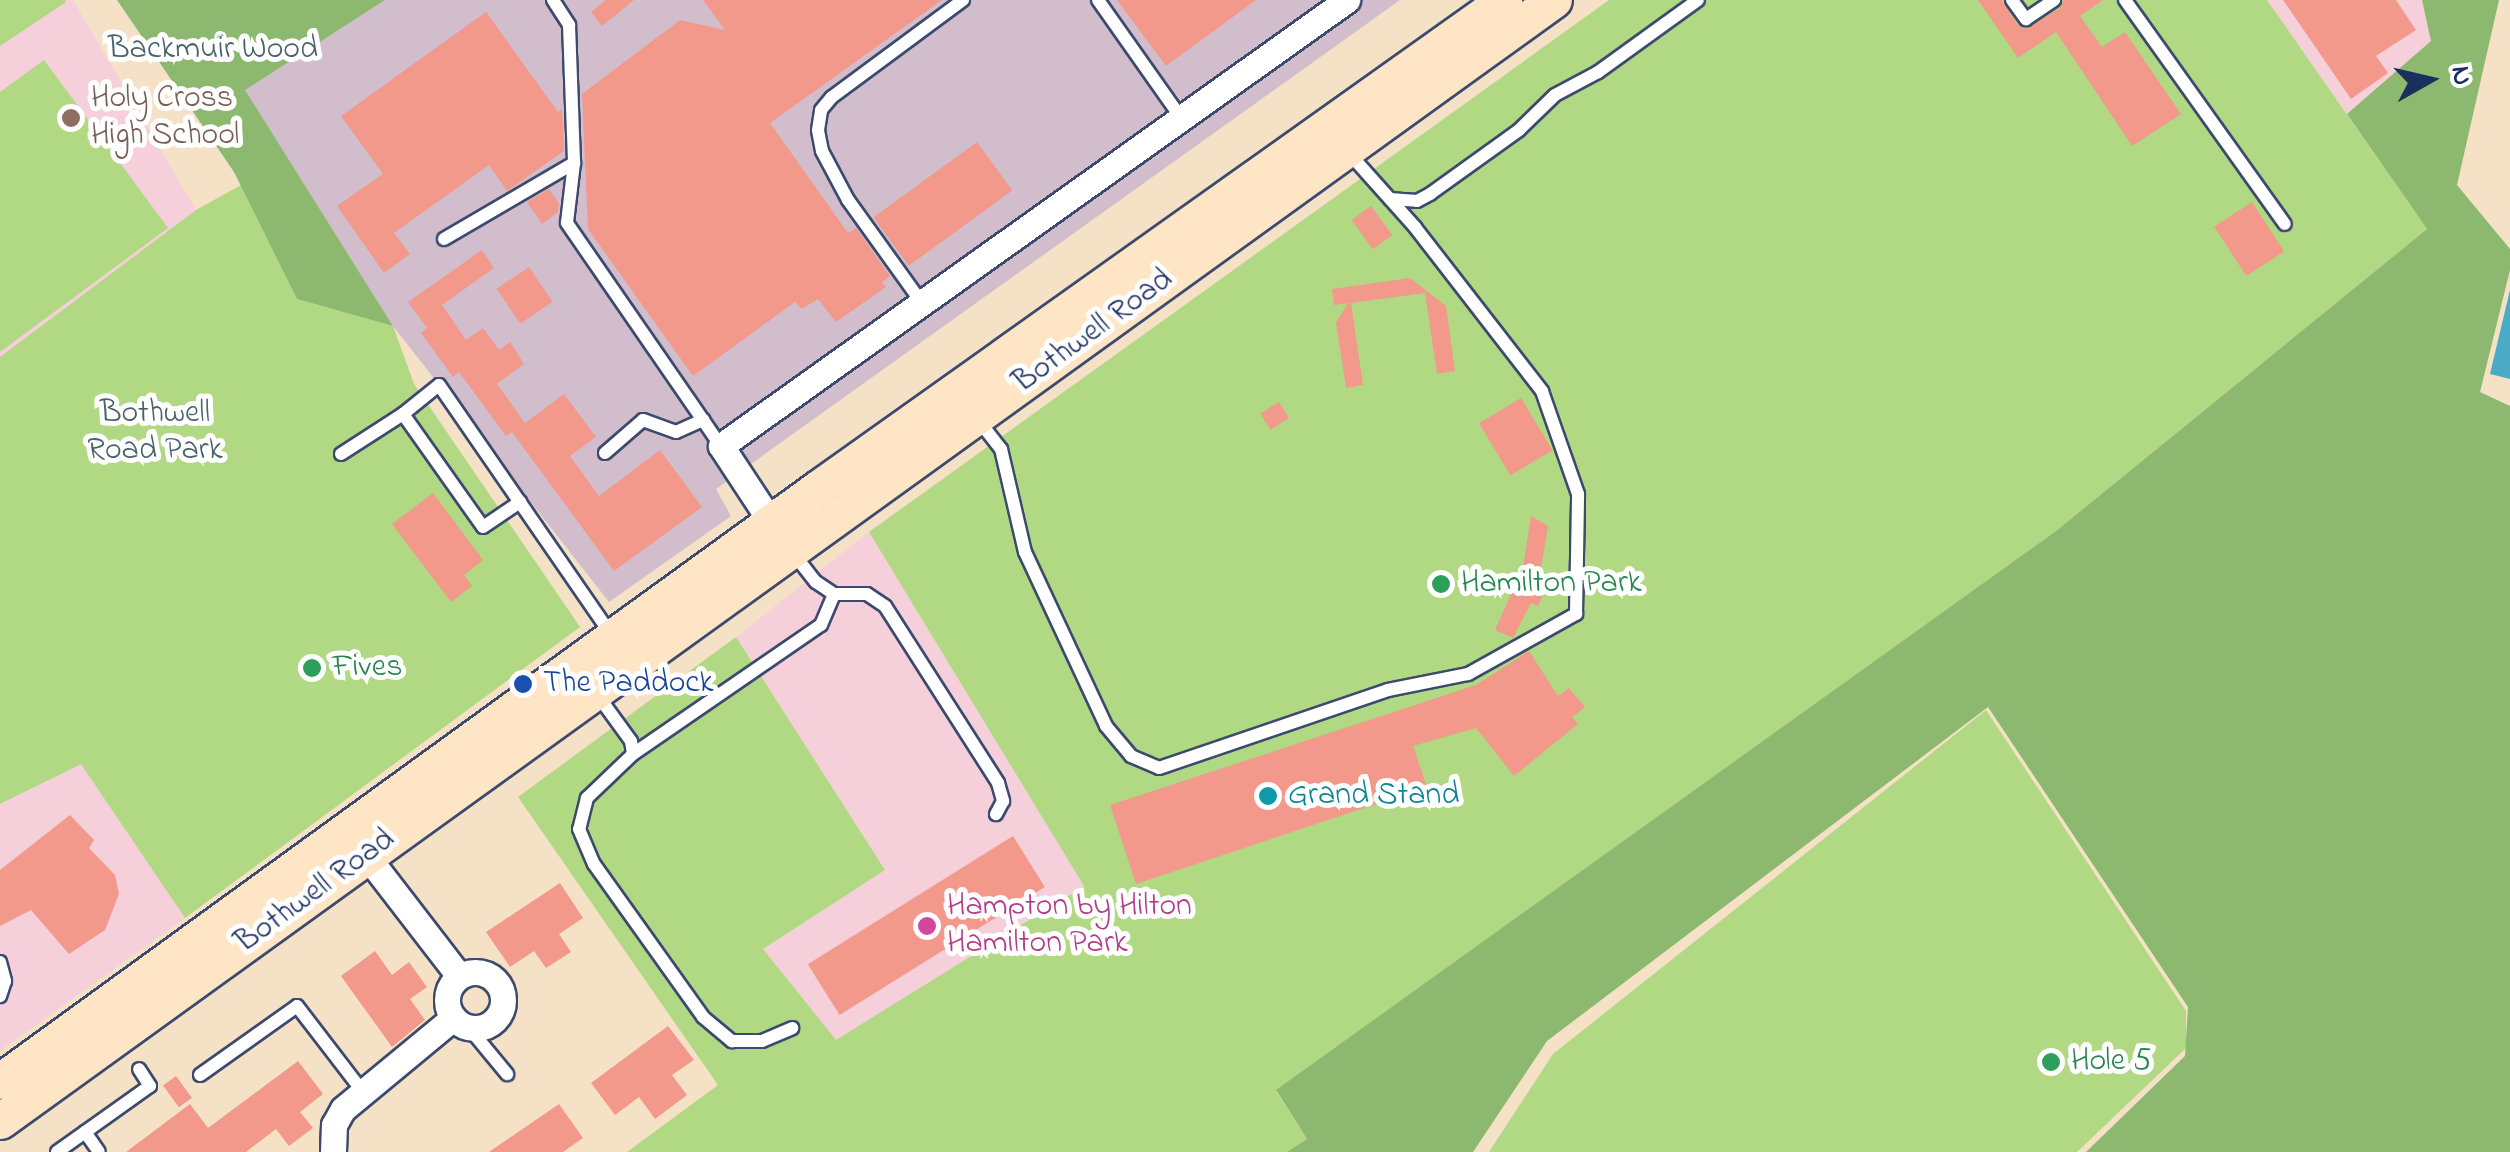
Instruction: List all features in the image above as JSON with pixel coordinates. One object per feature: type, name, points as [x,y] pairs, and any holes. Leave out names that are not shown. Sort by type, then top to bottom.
[{"type":"main road","name":"Bothwell Road","points":[[1336,138],[1504,0]]},
{"type":"main road","name":"Bothwell Road","points":[[0,1081],[356,843],[594,691],[623,650],[793,552],[967,404],[1336,138],[1554,0]]},
{"type":"main road","name":"Bothwell Road","points":[[0,1121],[356,843],[623,650],[771,522],[967,404]]},
{"type":"main road","points":[[771,522],[793,552]]},
{"type":"street","points":[[771,522],[721,446],[1347,0]]},
{"type":"street","points":[[356,843],[459,976]]},
{"type":"street","points":[[333,1152],[334,1125],[343,1109],[362,1092],[461,1023],[495,1020],[502,994],[486,973],[459,976],[448,991],[461,1023]]},
{"type":"lane","points":[[553,0],[569,25],[574,163],[567,223],[721,446]]},
{"type":"lane","points":[[922,304],[848,200],[822,151],[818,130],[821,110],[832,97],[963,0]]},
{"type":"lane","points":[[1098,0],[1182,119]]},
{"type":"lane","points":[[1390,199],[1418,201],[1430,194],[1520,130],[1555,95],[1598,72],[1698,0]]},
{"type":"lane","points":[[2012,0],[2026,19],[2054,0]]},
{"type":"lane","points":[[2125,0],[2285,224]]},
{"type":"lane","points":[[967,404],[1001,449],[1025,552],[1106,726],[1130,756],[1159,768],[1388,690],[1468,674],[1576,614],[1578,494],[1542,391],[1390,199],[1336,138]]},
{"type":"lane","points":[[444,239],[574,163]]},
{"type":"lane","points":[[341,454],[403,414],[438,384],[623,650]]},
{"type":"lane","points":[[403,414],[483,527],[520,502]]},
{"type":"lane","points":[[605,453],[643,420],[676,432],[703,420]]},
{"type":"lane","points":[[793,552],[816,582],[834,594],[867,594],[885,606],[998,783],[1003,801],[996,814]]},
{"type":"lane","points":[[792,1028],[762,1042],[732,1041],[703,1017],[594,864],[579,829],[586,798],[634,754],[820,625],[834,594]]},
{"type":"lane","points":[[594,691],[631,741],[634,754]]},
{"type":"lane","points":[[0,962],[5,981],[0,996]]},
{"type":"lane","points":[[200,1075],[297,1006],[362,1092]]},
{"type":"lane","points":[[461,1023],[507,1074]]},
{"type":"lane","points":[[57,1152],[150,1086],[139,1069]]},
{"type":"lane","points":[[85,1132],[99,1152]]},
{"type":"shaded area","name":"Holy Cross High School","points":[[0,0],[73,0],[196,210],[0,357]]},
{"type":"shaded area","points":[[385,0],[1400,0],[716,489],[731,516],[609,602],[393,326],[244,89]]},
{"type":"shaded area","points":[[2267,0],[2422,0],[2431,41],[2347,114]]},
{"type":"shaded area","points":[[869,532],[1084,885],[836,1041],[762,949],[885,870],[736,637]]},
{"type":"shaded area","points":[[81,763],[185,918],[0,1051],[0,804]]},
{"type":"green space","points":[[0,0],[65,0],[66,2],[0,46]]},
{"type":"green space","name":"Backmuir Wood","points":[[117,0],[385,0],[245,90],[393,326],[297,299],[234,172]]},
{"type":"green space","name":"Hamilton Park","points":[[1609,0],[2267,0],[2427,229],[2056,531],[1276,1091],[1307,1139],[1287,1152],[627,1152],[718,1085],[518,797],[736,637],[885,870],[763,949],[836,1040],[1084,886],[869,532]]},
{"type":"green space","points":[[2422,0],[2499,0],[2457,185],[2510,249],[2510,270],[2480,392],[2510,406],[2510,1152],[2086,1152],[2185,1056],[2188,1007],[1988,707],[1547,1041],[1473,1152],[1287,1152],[1307,1139],[1276,1090],[2056,531],[2427,229],[2347,114],[2431,41]]},
{"type":"green space","name":"Holy Cross High School","points":[[44,60],[168,228],[0,352],[0,92]]},
{"type":"green space","name":"Bothwell Road Park","points":[[241,185],[297,299],[393,326],[414,384],[580,627],[185,918],[81,764],[0,804],[0,357],[196,210]]},
{"type":"green space","points":[[1986,710],[2186,1011],[2186,1048],[2077,1152],[1489,1152],[1553,1054]]},
{"type":"water","points":[[2510,290],[2510,379],[2490,374]]},
{"type":"building","points":[[606,0],[634,0],[602,26],[591,12]]},
{"type":"building","points":[[703,0],[942,0],[770,123],[848,233],[856,228],[890,276],[882,282],[886,287],[836,322],[818,299],[802,309],[795,302],[693,376],[588,229],[582,94],[680,20],[725,30]]},
{"type":"building","points":[[1117,0],[1256,0],[1166,66]]},
{"type":"building","points":[[1978,0],[2002,0],[2018,25],[2026,29],[2060,8],[2064,0],[2103,0],[2080,16],[2102,47],[2125,32],[2181,114],[2132,146],[2056,32],[2018,58]]},
{"type":"building","points":[[2283,0],[2396,0],[2416,30],[2376,56],[2388,73],[2351,99]]},
{"type":"building","points":[[486,12],[558,112],[562,108],[564,151],[507,191],[489,165],[394,233],[410,254],[384,273],[337,206],[383,174],[341,116]]},
{"type":"building","points":[[977,142],[1012,191],[909,266],[873,217]]},
{"type":"building","points":[[549,189],[559,203],[558,212],[542,224],[527,202]]},
{"type":"building","points":[[2252,202],[2284,251],[2246,276],[2214,227]]},
{"type":"building","points":[[1371,206],[1392,235],[1373,249],[1352,220]]},
{"type":"building","points":[[482,250],[494,268],[442,305],[466,340],[483,328],[499,350],[510,342],[524,364],[497,384],[525,423],[564,394],[596,437],[570,456],[599,496],[660,450],[702,507],[614,571],[512,432],[506,436],[459,372],[453,377],[421,333],[427,328],[408,302]]},
{"type":"building","points":[[529,267],[552,302],[520,324],[497,289]]},
{"type":"building","points":[[1410,278],[1446,306],[1455,371],[1437,374],[1425,293],[1351,303],[1363,385],[1346,388],[1336,323],[1348,303],[1334,305],[1332,289]]},
{"type":"building","points":[[1521,398],[1552,450],[1510,476],[1479,423]]},
{"type":"building","points":[[1279,402],[1289,418],[1270,430],[1260,414]]},
{"type":"building","points":[[433,493],[483,560],[464,575],[472,586],[451,602],[392,524]]},
{"type":"building","points":[[1531,516],[1548,526],[1539,580],[1548,585],[1538,606],[1531,603],[1513,638],[1495,630],[1523,567]]},
{"type":"building","name":"Grand Stand","points":[[1529,651],[1558,696],[1569,688],[1585,707],[1572,717],[1578,724],[1514,776],[1476,728],[1413,746],[1427,787],[1136,884],[1110,805],[1476,685]]},
{"type":"building","points":[[70,815],[94,840],[89,848],[115,875],[119,894],[105,930],[69,954],[31,910],[0,926],[0,870]]},
{"type":"building","name":"Hampton by Hilton Hamilton Park","points":[[1013,836],[1045,887],[840,1015],[808,964]]},
{"type":"building","points":[[560,883],[583,918],[559,934],[571,952],[546,968],[534,951],[510,967],[486,932]]},
{"type":"building","points":[[375,951],[392,975],[409,962],[427,987],[410,999],[425,1020],[392,1047],[341,976]]},
{"type":"building","points":[[668,1026],[694,1060],[672,1075],[687,1095],[655,1119],[639,1097],[615,1115],[591,1083]]},
{"type":"building","points":[[298,1061],[323,1094],[300,1112],[313,1128],[289,1146],[276,1129],[246,1152],[126,1152],[190,1104],[208,1128]]},
{"type":"building","points":[[176,1076],[192,1098],[179,1107],[163,1085]]},
{"type":"building","points":[[559,1104],[583,1138],[563,1152],[489,1152]]},
{"type":"place","name":"Holy Cross High School","points":[[71,118]]},
{"type":"place","name":"Hamilton Park","points":[[1441,584]]},
{"type":"place","name":"Fives","points":[[312,668]]},
{"type":"place","name":"The Paddock","points":[[523,684]]},
{"type":"place","name":"Grand Stand","points":[[1268,796]]},
{"type":"place","name":"Hampton by Hilton Hamilton Park","points":[[927,926]]},
{"type":"place","name":"Hole 5","points":[[2051,1062]]}]
